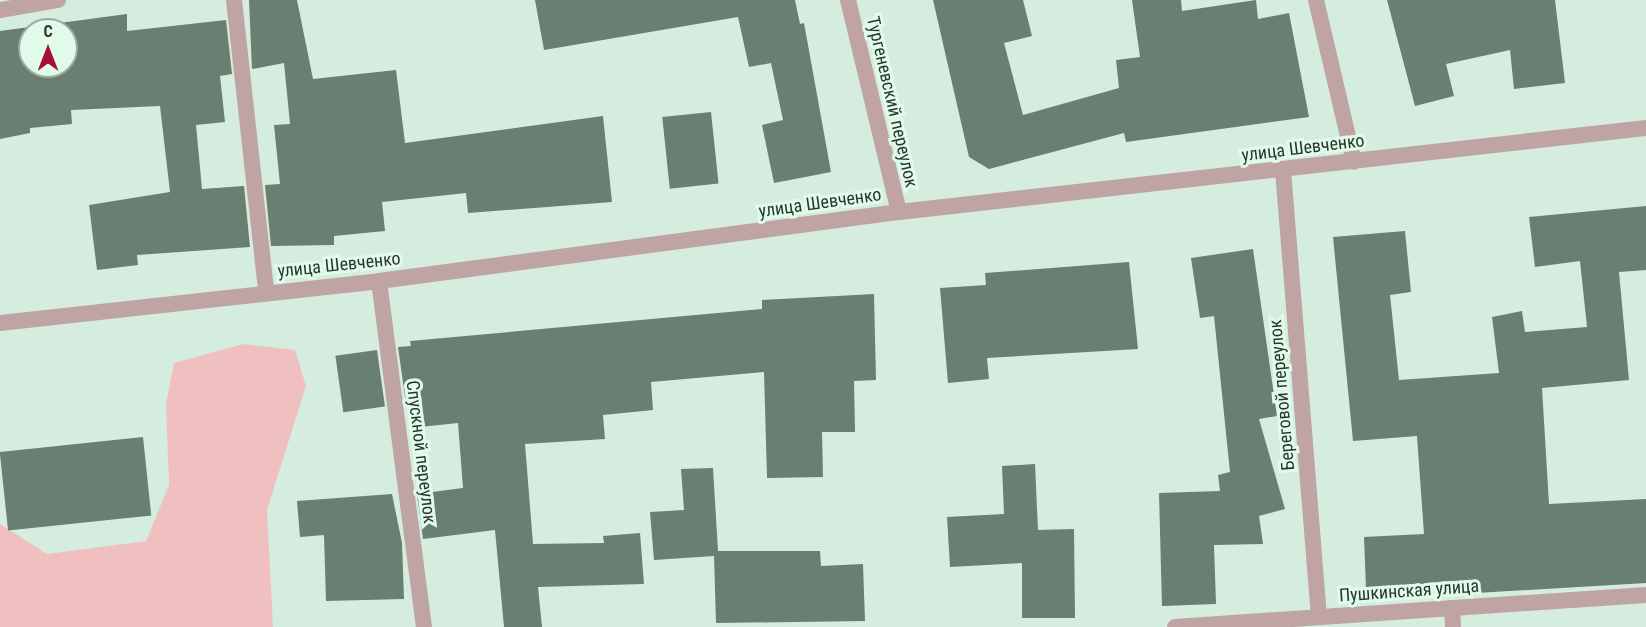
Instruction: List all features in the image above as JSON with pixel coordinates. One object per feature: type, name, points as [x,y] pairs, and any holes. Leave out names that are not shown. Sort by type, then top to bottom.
[{"type":"street","points":[[0,10],[58,0]]},
{"type":"street","points":[[234,0],[266,292]]},
{"type":"street","name":"Тургеневский переулок","points":[[848,0],[899,212]]},
{"type":"street","points":[[1316,0],[1354,162]]},
{"type":"street","name":"улица Шевченко","points":[[0,323],[379,281],[899,212],[1646,128]]},
{"type":"street","name":"Береговой переулок","points":[[1283,170],[1319,617]]},
{"type":"street","name":"Спускной переулок","points":[[379,281],[424,627]]},
{"type":"street","name":"Пушкинская улица","points":[[1175,627],[1646,595]]},
{"type":"street","points":[[1452,608],[1453,627]]},
{"type":"shaded area","points":[[243,344],[295,350],[306,386],[267,510],[273,627],[0,627],[0,524],[47,554],[146,541],[169,485],[166,404],[174,363]]},
{"type":"building","points":[[249,0],[297,0],[313,79],[396,70],[405,143],[603,116],[612,202],[468,213],[466,193],[382,202],[385,231],[334,236],[334,245],[271,246],[265,185],[280,184],[274,125],[290,124],[284,63],[252,69]]},
{"type":"building","points":[[535,0],[795,0],[800,24],[804,23],[831,172],[774,183],[762,125],[783,120],[771,63],[749,67],[738,17],[544,50]]},
{"type":"building","points":[[933,0],[1023,0],[1032,36],[1004,43],[1023,115],[1119,88],[1116,60],[1140,57],[1132,0],[1181,0],[1182,11],[1256,0],[1258,19],[1289,13],[1309,117],[1126,142],[1124,133],[989,169],[969,157]]},
{"type":"building","points":[[1387,0],[1555,0],[1565,83],[1514,89],[1510,50],[1446,64],[1454,96],[1415,106]]},
{"type":"building","points":[[127,14],[127,31],[226,20],[232,74],[220,76],[225,122],[196,125],[202,189],[244,186],[250,247],[137,255],[138,265],[97,270],[89,205],[170,192],[160,106],[71,110],[72,124],[30,128],[30,133],[0,139],[0,31],[18,29],[18,78],[78,78],[78,21]]},
{"type":"building","points":[[711,112],[719,184],[670,189],[662,117]]},
{"type":"building","points":[[1646,206],[1646,270],[1619,272],[1629,380],[1542,388],[1549,504],[1646,499],[1646,583],[1459,594],[1458,585],[1366,589],[1364,537],[1424,534],[1417,436],[1353,441],[1333,237],[1405,231],[1411,292],[1390,295],[1399,380],[1499,373],[1492,317],[1522,311],[1525,332],[1587,327],[1580,261],[1535,267],[1529,217]]},
{"type":"building","points":[[1253,249],[1277,416],[1259,419],[1285,509],[1259,516],[1263,544],[1214,545],[1216,604],[1162,606],[1159,493],[1220,491],[1218,475],[1230,472],[1214,316],[1200,318],[1191,258]]},
{"type":"building","points":[[1129,262],[1138,349],[987,358],[989,379],[948,383],[940,288],[986,285],[985,273]]},
{"type":"building","points":[[874,294],[876,380],[854,381],[855,432],[822,432],[823,477],[767,478],[764,372],[651,382],[653,410],[603,415],[605,439],[525,444],[533,544],[604,543],[603,536],[640,533],[644,584],[538,587],[542,627],[504,627],[495,530],[423,539],[417,494],[463,488],[458,423],[420,427],[417,402],[406,404],[398,347],[411,346],[410,341],[762,309],[762,300]]},
{"type":"building","points":[[377,350],[385,406],[343,412],[335,356]]},
{"type":"building","points":[[143,437],[151,516],[8,531],[0,452]]},
{"type":"building","points":[[1035,464],[1038,530],[1074,529],[1075,618],[1022,618],[1022,563],[950,567],[947,517],[1004,514],[1002,466]]},
{"type":"building","points":[[713,468],[718,551],[820,551],[821,566],[863,564],[865,621],[716,623],[714,556],[654,560],[650,512],[684,510],[681,469]]},
{"type":"building","points":[[392,494],[402,543],[404,599],[326,601],[324,535],[300,537],[297,501]]}]
